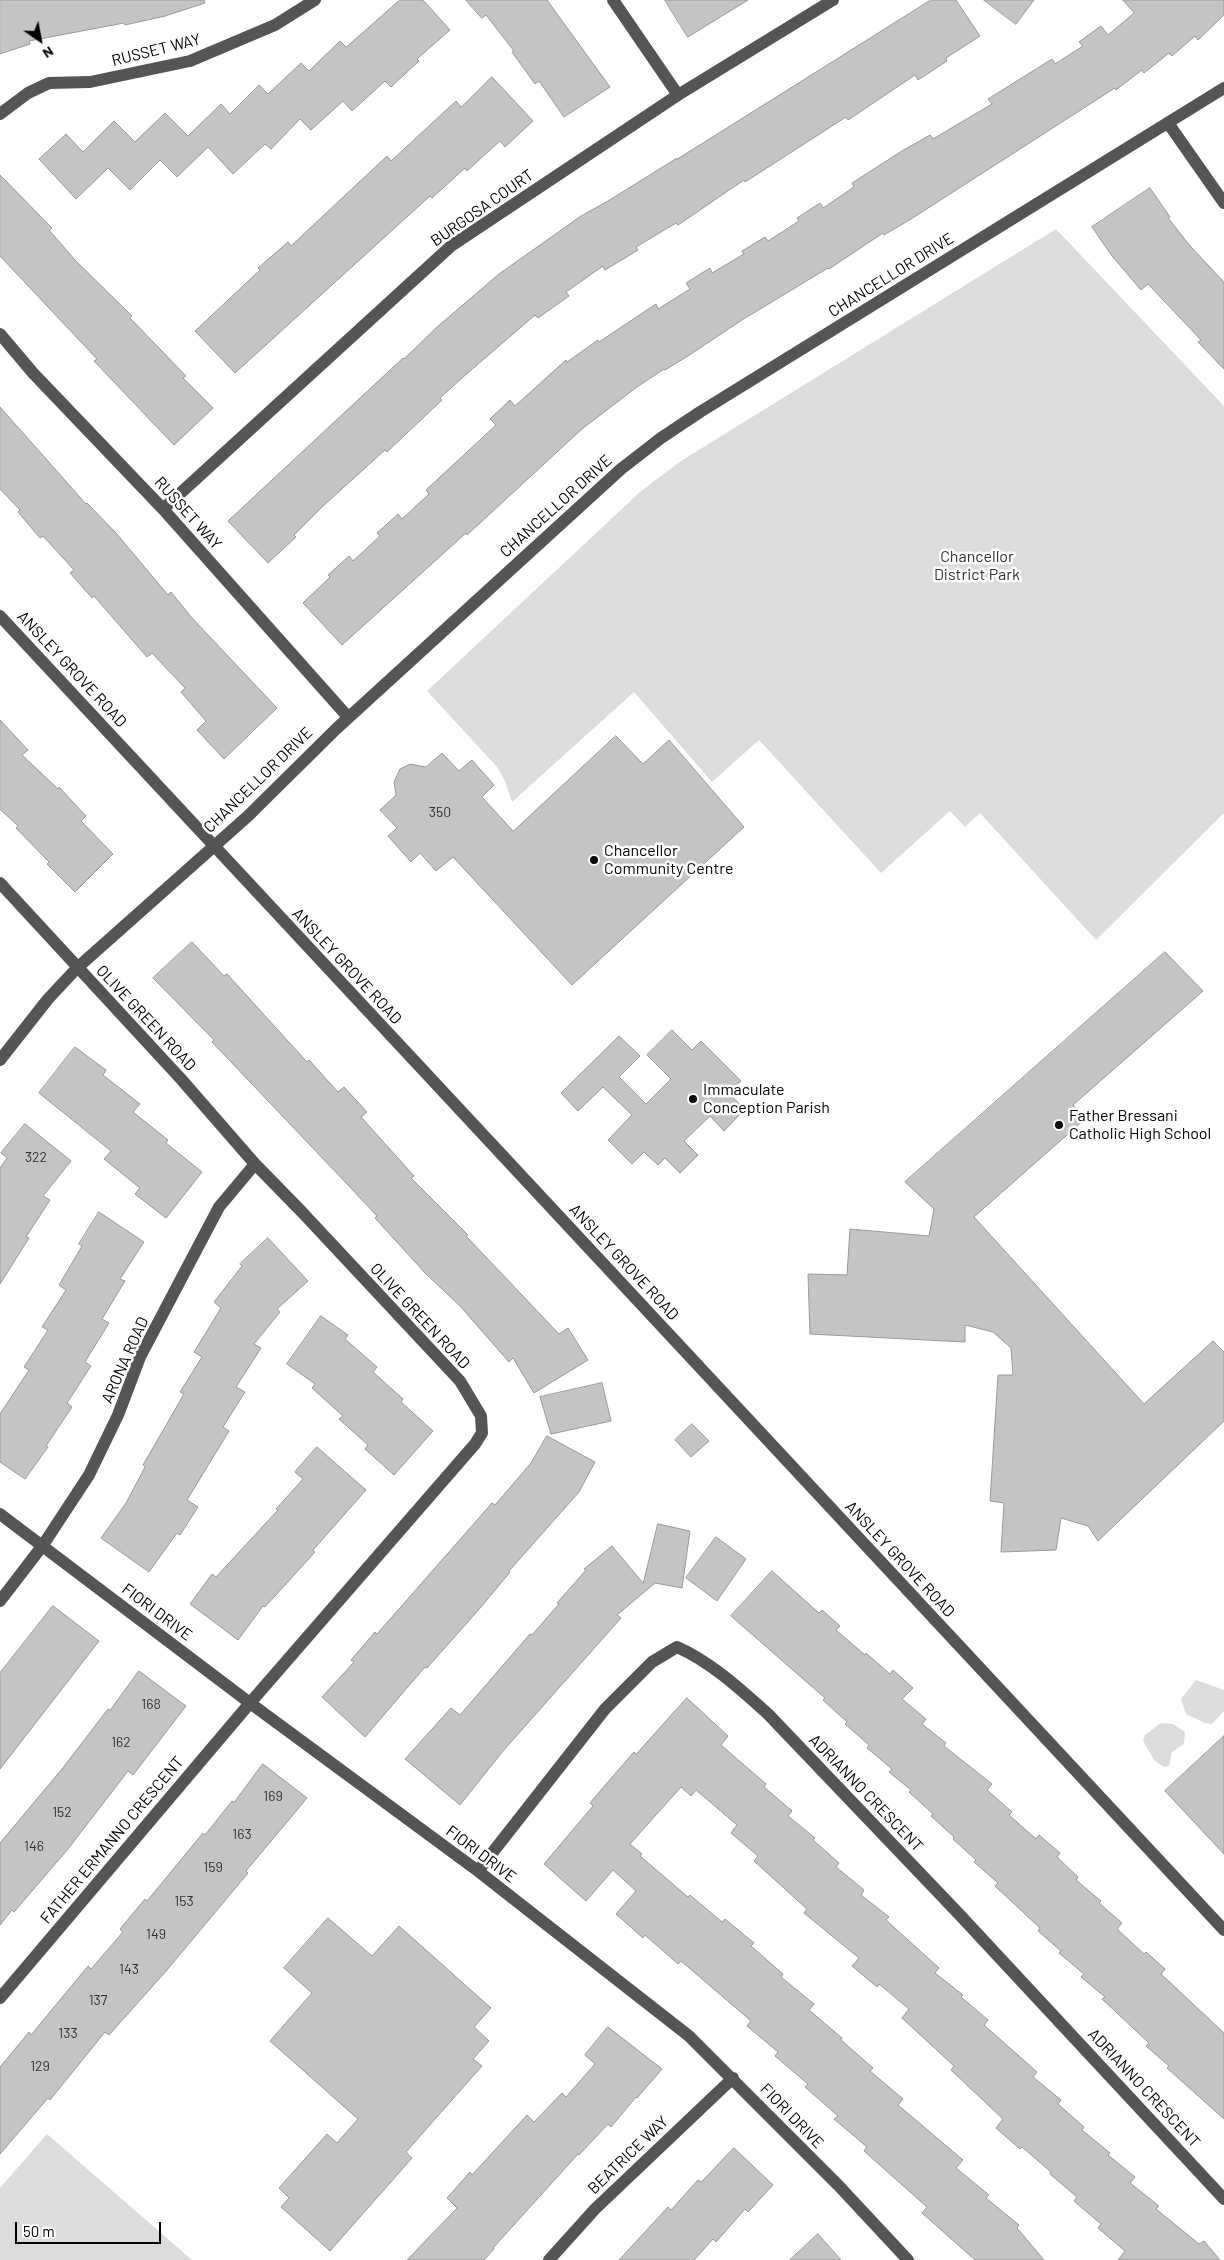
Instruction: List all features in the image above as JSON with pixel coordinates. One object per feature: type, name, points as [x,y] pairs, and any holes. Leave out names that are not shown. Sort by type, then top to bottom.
[{"type":"street","name":"RUSSET WAY","points":[[0,114],[28,93],[49,83],[90,82],[190,61],[275,25],[315,0]]},
{"type":"street","points":[[613,0],[678,95]]},
{"type":"street","name":"BURGOSA COURT","points":[[163,510],[451,246],[678,95],[833,0]]},
{"type":"street","name":"CHANCELLOR DRIVE","points":[[0,1060],[48,1000],[77,968],[248,816],[348,717],[614,475],[660,438],[1224,88]]},
{"type":"street","points":[[1168,123],[1224,203]]},
{"type":"street","name":"RUSSET WAY","points":[[0,334],[33,373],[163,510],[348,717]]},
{"type":"street","name":"ANSLEY GROVE ROAD","points":[[0,616],[1224,1930]]},
{"type":"street","name":"OLIVE GREEN ROAD","points":[[0,883],[181,1079],[255,1164],[460,1382],[481,1416],[482,1433],[475,1444],[250,1703]]},
{"type":"street","name":"ARONA ROAD","points":[[44,1545],[90,1475],[118,1415],[140,1356],[219,1207],[255,1164]]},
{"type":"street","name":"FIORI DRIVE","points":[[0,1514],[44,1545],[250,1703],[478,1871],[689,2036],[733,2078],[908,2260]]},
{"type":"street","points":[[0,1601],[44,1545]]},
{"type":"street","name":"ADRIANNO CRESCENT","points":[[478,1871],[605,1709],[652,1662],[677,1647],[696,1655],[736,1686],[788,1735],[998,1956],[1224,2199]]},
{"type":"street","name":"FATHER ERMANNO CRESCENT","points":[[0,1998],[250,1703]]},
{"type":"street","name":"BEATRICE WAY","points":[[550,2260],[595,2209],[733,2078]]},
{"type":"green space","name":"Chancellor District Park","points":[[1056,229],[1224,406],[1224,813],[1096,940],[980,813],[965,827],[950,811],[881,873],[759,740],[712,782],[634,692],[512,802],[505,781],[497,767],[427,691],[640,492],[681,461]]},
{"type":"green space","points":[[1196,1680],[1224,1690],[1224,1711],[1212,1724],[1205,1723],[1186,1714],[1181,1699]]},
{"type":"green space","points":[[1161,1723],[1173,1724],[1185,1732],[1184,1744],[1172,1752],[1169,1766],[1164,1767],[1154,1760],[1143,1741],[1145,1735]]},
{"type":"green space","points":[[47,2134],[192,2260],[0,2260],[0,2188]]},
{"type":"building","points":[[0,0],[204,0],[205,3],[165,16],[125,25],[124,23],[29,41],[30,44],[0,54]]},
{"type":"building","points":[[400,0],[423,0],[450,30],[417,59],[419,61],[391,87],[385,81],[352,111],[343,101],[311,130],[300,119],[271,149],[265,144],[233,174],[208,147],[177,177],[160,160],[130,190],[108,168],[76,199],[39,159],[66,134],[83,152],[114,121],[135,142],[165,113],[188,136],[221,104],[230,114],[259,85],[268,94],[301,63],[309,71],[340,41],[346,47]]},
{"type":"building","points":[[466,0],[547,0],[610,87],[564,117],[539,81],[535,84],[512,52],[514,51],[486,15],[482,18]]},
{"type":"building","points":[[665,0],[748,0],[688,37]]},
{"type":"building","points":[[931,0],[956,0],[980,36],[946,58],[947,61],[918,80],[915,75],[848,120],[846,117],[745,182],[744,180],[678,225],[676,223],[636,247],[638,250],[605,270],[603,266],[566,292],[569,296],[538,318],[535,315],[440,398],[442,400],[387,452],[385,450],[322,507],[294,535],[296,537],[268,563],[228,521],[437,327],[499,274],[581,216],[677,159]]},
{"type":"building","points":[[984,0],[1034,0],[1016,24]]},
{"type":"building","points":[[1123,0],[1224,0],[1224,15],[1198,40],[1195,36],[1172,56],[1169,53],[1144,73],[1142,70],[1116,90],[1115,88],[911,219],[884,235],[883,233],[829,269],[742,320],[637,387],[582,429],[467,535],[466,533],[342,645],[303,603],[330,577],[328,575],[349,556],[353,561],[380,536],[377,533],[398,514],[402,519],[429,494],[426,490],[496,425],[490,419],[510,400],[515,406],[566,360],[567,362],[598,340],[599,342],[656,304],[658,309],[690,289],[686,283],[710,268],[712,273],[744,254],[742,251],[765,237],[768,241],[799,221],[797,218],[820,203],[823,208],[854,187],[852,183],[902,151],[930,135],[933,139],[992,104],[988,99],[1052,59],[1055,64],[1083,46],[1079,42],[1101,26],[1108,35],[1134,13]]},
{"type":"building","points":[[492,77],[533,121],[505,147],[500,141],[467,171],[465,168],[432,198],[430,196],[235,373],[195,331],[260,270],[258,268],[288,242],[291,246],[387,156],[391,161],[456,101],[461,107]]},
{"type":"building","points":[[0,175],[52,228],[49,230],[75,260],[132,316],[130,318],[186,376],[183,378],[213,408],[174,445],[94,361],[97,359],[0,256]]},
{"type":"building","points":[[1150,188],[1170,217],[1168,218],[1191,247],[1224,282],[1224,369],[1198,342],[1201,340],[1148,284],[1141,290],[1112,256],[1092,227]]},
{"type":"building","points":[[0,407],[86,504],[116,533],[168,595],[171,592],[192,618],[277,708],[224,759],[197,730],[206,721],[181,692],[185,688],[152,653],[147,657],[94,596],[92,598],[70,573],[74,570],[43,536],[40,538],[18,512],[20,510],[0,489]]},
{"type":"building","points":[[0,720],[28,750],[22,755],[58,789],[59,787],[86,816],[81,821],[113,854],[75,892],[47,864],[49,862],[16,828],[18,826],[0,809]]},
{"type":"building","name":"Chancellor Community Centre","points":[[616,736],[643,764],[669,740],[744,827],[572,985],[453,857],[436,871],[420,853],[411,862],[388,836],[397,828],[380,810],[396,795],[394,782],[400,769],[410,764],[426,767],[442,753],[459,771],[472,760],[494,785],[482,797],[513,831]]},
{"type":"building","points":[[192,942],[224,976],[227,974],[307,1062],[309,1060],[338,1092],[344,1087],[367,1112],[361,1117],[414,1176],[411,1178],[468,1235],[466,1236],[559,1334],[568,1328],[588,1360],[534,1393],[513,1358],[509,1362],[460,1306],[426,1274],[375,1218],[377,1216],[212,1042],[214,1040],[153,978]]},
{"type":"building","points":[[1165,952],[1203,991],[1073,1105],[1085,1119],[974,1217],[1144,1404],[1213,1341],[1224,1352],[1224,1421],[1098,1541],[1088,1526],[1061,1518],[1056,1550],[1001,1552],[1004,1503],[990,1501],[998,1375],[1013,1375],[1011,1348],[993,1332],[965,1325],[965,1342],[810,1334],[808,1274],[847,1275],[850,1229],[929,1236],[934,1209],[905,1182]]},
{"type":"building","name":"Immaculate Conception Parish","points":[[672,1030],[692,1050],[701,1041],[741,1081],[728,1093],[745,1109],[724,1131],[710,1116],[684,1141],[698,1155],[680,1173],[665,1158],[658,1165],[644,1152],[632,1164],[608,1140],[632,1115],[603,1087],[578,1111],[561,1093],[619,1036],[640,1056],[619,1077],[646,1104],[671,1079],[647,1055]]},
{"type":"building","points":[[75,1047],[106,1070],[103,1075],[140,1104],[133,1112],[168,1140],[166,1143],[202,1172],[166,1218],[135,1194],[140,1188],[104,1159],[111,1151],[39,1093]]},
{"type":"building","points":[[25,1124],[71,1161],[43,1196],[50,1200],[26,1237],[29,1238],[0,1284],[0,1168],[7,1158],[1,1153]]},
{"type":"building","points":[[99,1212],[144,1242],[120,1279],[125,1281],[102,1319],[109,1323],[85,1362],[91,1366],[67,1403],[72,1407],[46,1446],[48,1447],[25,1479],[0,1462],[0,1414],[29,1370],[24,1367],[48,1330],[42,1327],[66,1290],[59,1285],[82,1246],[79,1244]]},
{"type":"building","points":[[268,1238],[308,1281],[277,1309],[280,1312],[254,1344],[261,1348],[236,1387],[245,1392],[223,1427],[229,1431],[187,1500],[198,1507],[180,1535],[177,1533],[149,1572],[101,1538],[126,1503],[145,1467],[143,1465],[184,1394],[180,1392],[202,1357],[194,1352],[221,1308],[214,1302],[242,1266],[240,1264]]},
{"type":"building","points":[[321,1316],[348,1335],[345,1339],[377,1367],[373,1372],[403,1399],[401,1402],[433,1431],[394,1475],[365,1449],[368,1445],[339,1419],[343,1416],[312,1388],[315,1384],[287,1364]]},
{"type":"building","points":[[602,1383],[611,1421],[551,1434],[540,1397]]},
{"type":"building","points":[[692,1424],[709,1441],[691,1457],[675,1440]]},
{"type":"building","points":[[547,1436],[595,1462],[579,1492],[509,1571],[482,1606],[427,1668],[425,1667],[365,1737],[322,1697],[354,1662],[351,1660],[375,1632],[377,1634],[492,1503],[495,1505],[531,1463]]},
{"type":"building","points":[[317,1447],[366,1490],[313,1550],[315,1552],[265,1607],[263,1606],[238,1640],[190,1604],[212,1574],[216,1577],[278,1510],[276,1509],[303,1479],[295,1472]]},
{"type":"building","points":[[658,1524],[690,1531],[682,1588],[655,1583],[617,1615],[621,1618],[503,1751],[460,1805],[405,1759],[451,1708],[460,1715],[530,1634],[532,1635],[559,1604],[557,1603],[586,1570],[584,1569],[612,1546],[643,1583]]},
{"type":"building","points":[[716,1537],[746,1559],[717,1601],[686,1578]]},
{"type":"building","points":[[772,1571],[819,1613],[822,1610],[840,1626],[836,1630],[865,1655],[866,1653],[890,1674],[893,1670],[913,1688],[902,1699],[926,1719],[922,1724],[946,1743],[944,1746],[992,1784],[987,1790],[1012,1812],[1009,1815],[1036,1839],[1039,1835],[1060,1853],[1057,1857],[1078,1877],[1076,1880],[1101,1901],[1099,1903],[1122,1923],[1117,1929],[1144,1954],[1146,1952],[1165,1969],[1161,1974],[1224,2033],[1224,2119],[1167,2068],[1169,2066],[1146,2046],[1149,2043],[1102,1999],[1105,1997],[1081,1977],[1084,1974],[1059,1953],[1061,1951],[1038,1931],[1040,1928],[995,1886],[998,1883],[974,1862],[976,1860],[931,1816],[933,1814],[909,1792],[911,1790],[889,1772],[892,1769],[867,1748],[869,1745],[845,1724],[847,1722],[823,1700],[825,1698],[731,1616]]},
{"type":"building","points":[[53,1606],[99,1641],[0,1769],[0,1673]]},
{"type":"building","points":[[139,1671],[186,1706],[133,1775],[128,1771],[68,1849],[14,1912],[12,1910],[0,1925],[0,1843],[62,1769],[108,1709],[110,1710]]},
{"type":"building","points":[[687,1698],[728,1736],[721,1745],[766,1784],[764,1787],[792,1811],[788,1816],[815,1838],[813,1840],[839,1863],[836,1867],[864,1890],[861,1895],[889,1917],[886,1920],[939,1968],[935,1973],[963,1995],[961,1997],[988,2020],[984,2025],[1037,2072],[1033,2077],[1061,2100],[1058,2104],[1084,2127],[1082,2130],[1135,2177],[1130,2183],[1159,2206],[1156,2209],[1199,2244],[1204,2241],[1220,2260],[1118,2260],[1125,2251],[1098,2228],[1101,2224],[1074,2201],[1077,2197],[1022,2147],[1020,2149],[996,2128],[1003,2119],[951,2070],[954,2066],[902,2018],[909,2009],[879,1984],[877,1987],[852,1966],[859,1958],[804,1913],[807,1909],[754,1861],[758,1856],[731,1833],[737,1825],[696,1790],[691,1796],[681,1787],[630,1844],[642,1854],[640,1856],[688,1897],[690,1895],[722,1922],[725,1919],[754,1943],[751,1946],[783,1974],[781,1977],[814,2004],[809,2010],[873,2068],[870,2071],[903,2099],[898,2105],[963,2160],[956,2168],[989,2195],[986,2198],[1019,2225],[1017,2228],[1044,2260],[975,2260],[922,2213],[927,2207],[864,2151],[867,2147],[834,2119],[838,2116],[805,2087],[808,2084],[775,2056],[778,2052],[747,2026],[751,2021],[681,1961],[678,1964],[645,1935],[643,1938],[616,1914],[636,1891],[613,1870],[586,1901],[544,1864],[593,1806],[590,1803],[613,1776],[634,1752],[636,1754]]},
{"type":"building","points":[[1224,1736],[1224,1854],[1165,1791]]},
{"type":"building","points":[[263,1764],[307,1798],[246,1871],[248,1873],[167,1970],[109,2035],[105,2032],[50,2100],[48,2098],[0,2154],[0,2067],[29,2032],[31,2035],[88,1966],[91,1969],[123,1932],[120,1929],[145,1899],[147,1901],[203,1833],[205,1835],[232,1801],[234,1802]]},
{"type":"building","points":[[328,1918],[372,1956],[399,1926],[491,2008],[474,2027],[489,2041],[473,2059],[482,2066],[406,2152],[412,2158],[330,2251],[281,2207],[289,2198],[279,2188],[327,2134],[337,2143],[358,2119],[270,2041],[312,1993],[284,1968]]},
{"type":"building","points":[[608,2027],[662,2069],[611,2127],[608,2124],[578,2154],[484,2260],[407,2260],[457,2208],[447,2198],[470,2172],[472,2175],[527,2115],[534,2122],[562,2093],[566,2097],[595,2064],[585,2055]]},
{"type":"building","points":[[734,2148],[773,2185],[748,2212],[745,2209],[716,2242],[713,2239],[694,2260],[619,2260],[668,2207],[671,2210],[698,2180],[701,2182]]},
{"type":"building","points":[[818,2234],[841,2260],[790,2260]]},
{"type":"place","name":"Chancellor Community Centre","points":[[594,860]]},
{"type":"place","name":"Immaculate Conception Parish","points":[[693,1099]]},
{"type":"place","name":"Father Bressani Catholic High School","points":[[1059,1125]]}]
